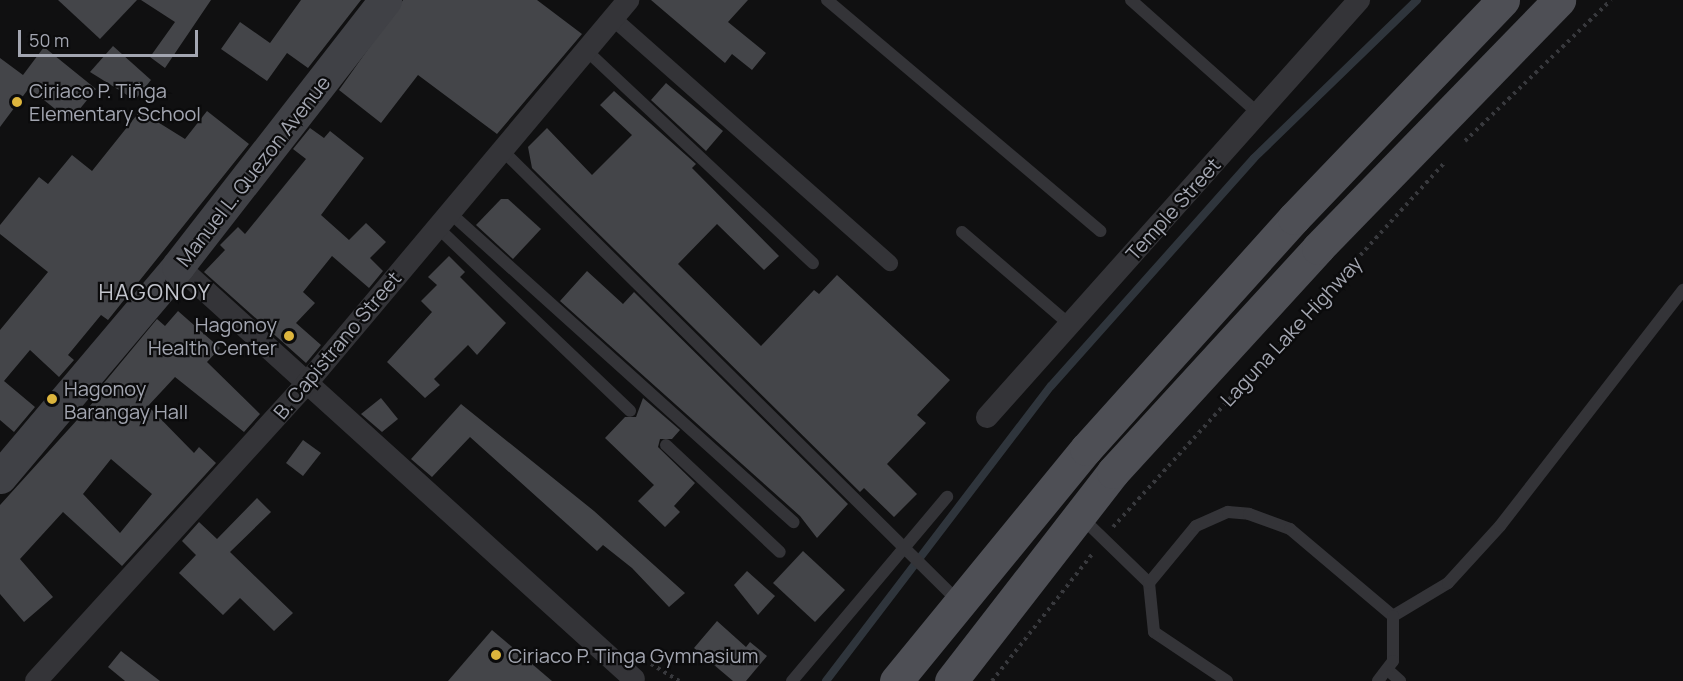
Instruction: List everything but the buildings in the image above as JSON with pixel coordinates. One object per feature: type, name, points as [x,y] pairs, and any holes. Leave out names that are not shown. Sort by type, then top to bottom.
[{"type":"main road","name":"Manuel L. Quezon Avenue","points":[[0,477],[177,266],[385,0]]},
{"type":"main road","points":[[896,681],[958,601],[1294,218],[1503,0]]},
{"type":"main road","name":"Laguna Lake Highway","points":[[954,680],[1079,515],[1310,257],[1527,29],[1558,0]]},
{"type":"street","name":"B. Capistrano Street","points":[[36,681],[307,383],[442,218],[587,51],[628,0]]},
{"type":"street","points":[[1503,0],[1527,29]]},
{"type":"street","name":"Temple Street","points":[[987,417],[1355,1]]},
{"type":"street","points":[[613,18],[890,264]]},
{"type":"street","points":[[177,266],[634,680]]},
{"type":"lane","points":[[827,0],[1100,231]]},
{"type":"lane","points":[[1131,0],[1258,113]]},
{"type":"lane","points":[[587,51],[813,263]]},
{"type":"lane","points":[[502,150],[958,601]]},
{"type":"lane","points":[[442,218],[630,411]]},
{"type":"lane","points":[[442,218],[794,522]]},
{"type":"lane","points":[[962,232],[1070,325]]},
{"type":"lane","points":[[1393,616],[1448,583],[1500,526],[1683,290]]},
{"type":"lane","points":[[666,445],[780,552]]},
{"type":"lane","points":[[792,681],[906,548],[947,496]]},
{"type":"lane","points":[[1149,583],[1196,526],[1228,512],[1249,513],[1290,530],[1393,616],[1397,636],[1389,671],[1378,681]]},
{"type":"lane","points":[[1079,515],[1102,541],[1149,583],[1154,632],[1227,681]]},
{"type":"lane","points":[[1389,671],[1400,681]]},
{"type":"path","points":[[1458,147],[1611,0]]},
{"type":"path","name":"Laguna Lake Highway","points":[[992,681],[1102,541],[1450,155]]},
{"type":"waterway","points":[[826,681],[1051,386],[1254,158],[1417,0]]},
{"type":"place","name":"Ciriaco P. Tiñga Elementary School","points":[[17,102]]},
{"type":"place","name":"Hagonoy Health Center","points":[[289,336]]},
{"type":"place","name":"Hagonoy Barangay Hall","points":[[52,399]]},
{"type":"place","name":"Ciriaco P. Tinga Gymnasium","points":[[496,655]]},
{"type":"district","name":"HAGONOY","points":[[155,293]]}]
